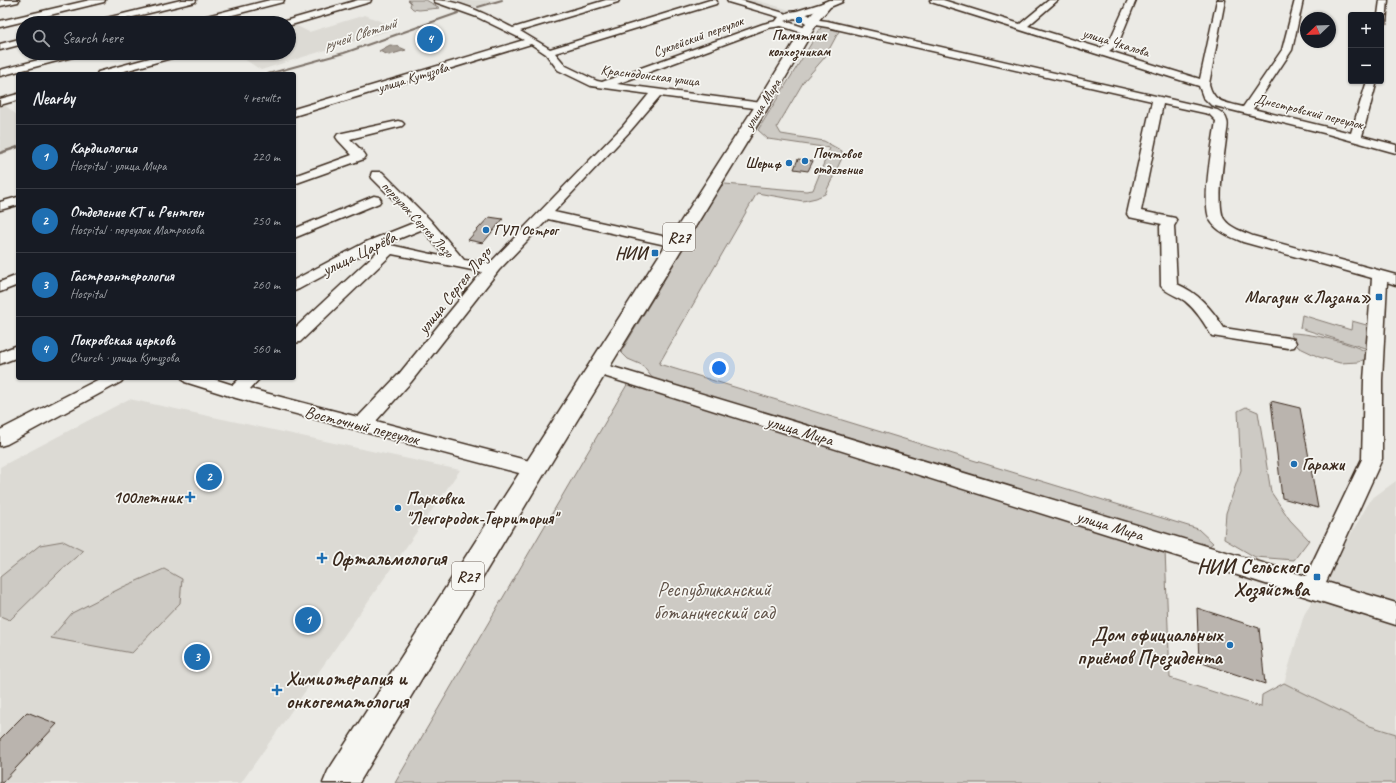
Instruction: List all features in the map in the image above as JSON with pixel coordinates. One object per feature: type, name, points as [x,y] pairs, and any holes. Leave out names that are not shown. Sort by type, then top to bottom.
[{"type":"main road","name":"R27","points":[[809,26],[826,5],[838,0]]},
{"type":"main road","points":[[788,20],[809,26]]},
{"type":"main road","name":"улица Мира","points":[[340,783],[534,469],[762,106],[809,26]]},
{"type":"street","points":[[0,3],[15,0]]},
{"type":"street","points":[[34,16],[101,0]]},
{"type":"street","points":[[125,16],[192,0]]},
{"type":"street","points":[[217,16],[280,0]]},
{"type":"street","points":[[296,21],[367,0]]},
{"type":"street","name":"Краснодонская улица","points":[[438,0],[480,15],[532,41],[549,52],[562,68],[589,82],[762,106]]},
{"type":"street","points":[[512,31],[615,0]]},
{"type":"street","points":[[731,0],[788,20]]},
{"type":"street","name":"улица Чкалова","points":[[934,0],[1204,84]]},
{"type":"street","points":[[1020,28],[1054,0]]},
{"type":"street","points":[[1101,52],[1113,44],[1132,0]]},
{"type":"street","points":[[1221,0],[1204,84],[1207,97],[1216,114],[1222,121],[1214,199],[1216,218],[1222,225],[1231,231],[1248,239],[1388,278],[1373,380],[1372,459],[1312,587]]},
{"type":"street","points":[[1246,111],[1287,50],[1299,0]]},
{"type":"street","points":[[549,52],[713,2]]},
{"type":"street","points":[[1384,12],[1386,2]]},
{"type":"street","name":"Суклейский переулок","points":[[602,85],[758,28],[788,20],[826,5]]},
{"type":"street","points":[[120,7],[136,16]]},
{"type":"street","points":[[0,24],[16,20]]},
{"type":"street","name":"Днестровский переулок","points":[[809,26],[827,24],[1158,100],[1246,111],[1356,137],[1396,149]]},
{"type":"street","name":"улица Кутузова","points":[[296,112],[532,41]]},
{"type":"street","points":[[0,47],[16,43]]},
{"type":"street","points":[[0,73],[50,60]]},
{"type":"street","points":[[109,72],[153,60]]},
{"type":"street","points":[[1356,137],[1371,84]]},
{"type":"street","name":"улица Сергея Лазо","points":[[361,425],[440,336],[494,267],[627,128],[657,92]]},
{"type":"street","points":[[0,102],[16,98]]},
{"type":"street","points":[[1158,100],[1134,214],[1170,221],[1167,226],[1169,286],[1183,291],[1202,308],[1218,332],[1288,343]]},
{"type":"street","points":[[296,179],[360,156],[342,137],[398,124]]},
{"type":"street","name":"переулок Сергея Лазо","points":[[377,174],[425,223],[459,264]]},
{"type":"street","points":[[296,233],[374,200]]},
{"type":"street","points":[[0,206],[16,202]]},
{"type":"street","points":[[544,214],[675,243]]},
{"type":"street","name":"улица Царёва","points":[[296,285],[370,245],[425,223]]},
{"type":"street","name":"переулок Сергея Лазо","points":[[370,245],[459,264],[484,268],[494,267]]},
{"type":"street","points":[[296,336],[389,249]]},
{"type":"street","points":[[0,286],[16,281]]},
{"type":"street","name":"улица Мира","points":[[597,368],[1396,614]]},
{"type":"street","name":"Восточный переулок","points":[[197,380],[236,392],[534,469]]},
{"type":"street","points":[[236,392],[249,380]]},
{"type":"street","points":[[0,438],[108,381]]},
{"type":"shaded area","points":[[452,0],[496,0],[475,7]]},
{"type":"shaded area","points":[[724,0],[755,0],[797,12],[779,18]]},
{"type":"shaded area","points":[[365,15],[397,28],[296,59],[296,26],[309,32]]},
{"type":"shaded area","points":[[390,45],[406,50],[389,55],[379,51]]},
{"type":"shaded area","points":[[246,60],[293,60],[261,70]]},
{"type":"shaded area","points":[[0,101],[16,114],[16,147],[0,151]]},
{"type":"shaded area","points":[[129,399],[460,470],[241,783],[0,783],[0,467]]},
{"type":"shaded area","points":[[1396,481],[1396,734],[1370,726],[1284,683],[1304,615],[1371,499]]},
{"type":"green space","points":[[408,0],[426,0],[440,8],[419,10],[413,9]]},
{"type":"green space","points":[[822,26],[835,28],[839,31],[825,57],[804,81],[777,127],[781,134],[824,141],[842,151],[842,158],[825,194],[803,201],[757,193],[659,364],[1198,529],[1213,543],[1207,548],[654,380],[642,365],[628,359],[621,352],[720,187],[725,184],[806,191],[813,190],[830,148],[768,139],[758,130]]},
{"type":"green space","points":[[1302,315],[1351,330],[1352,321],[1370,326],[1368,349],[1300,328]]},
{"type":"green space","points":[[1290,333],[1310,335],[1344,343],[1355,346],[1372,355],[1359,362],[1340,363],[1319,357],[1298,347]]},
{"type":"green space","name":"Республиканский ботанический сад","points":[[628,383],[1165,550],[1170,678],[1261,707],[1262,695],[1284,683],[1370,726],[1396,734],[1396,783],[395,783]]},
{"type":"green space","points":[[1246,407],[1258,412],[1271,492],[1290,520],[1309,540],[1294,560],[1255,557],[1224,539],[1226,513],[1241,470],[1238,411]]},
{"type":"green space","points":[[63,541],[83,551],[61,570],[10,620],[0,616],[0,577],[40,545]]},
{"type":"green space","points":[[164,569],[182,579],[180,603],[132,653],[51,638],[72,613],[123,587]]},
{"type":"building","points":[[798,159],[813,161],[808,171],[794,169]]},
{"type":"building","name":"ГУП Острог","points":[[489,217],[503,219],[483,243],[468,240]]},
{"type":"building","name":"Гаражи","points":[[1271,401],[1300,408],[1318,508],[1282,498]]},
{"type":"building","name":"Дом официальных приёмов Президента","points":[[1197,608],[1259,628],[1265,684],[1199,662]]},
{"type":"building","points":[[27,712],[57,724],[2,783],[0,783],[0,739]]},
{"type":"waterway","name":"ручей Светлый","points":[[478,7],[502,0]]},
{"type":"waterway","name":"ручей Светлый","points":[[275,72],[344,53],[458,13]]},
{"type":"waterway","name":"ручей Светлый","points":[[0,153],[16,148]]},
{"type":"place","name":"Памятник колхозникам","points":[[799,20]]},
{"type":"place","name":"Покровская церковь","points":[[430,39]]},
{"type":"place","name":"Почтовое отделение","points":[[805,161]]},
{"type":"place","name":"Шериф","points":[[789,163]]},
{"type":"place","name":"ГУП Острог","points":[[486,230]]},
{"type":"place","name":"НИИ","points":[[655,253]]},
{"type":"place","name":"Магазин «Лазана»","points":[[1379,297]]},
{"type":"place","name":"Гаражи","points":[[1294,464]]},
{"type":"place","name":"Отделение КТ и Рентген","points":[[209,477]]},
{"type":"place","name":"100летник","points":[[190,497]]},
{"type":"place","name":"Парковка \"Лечгородок-Территория\"","points":[[398,508]]},
{"type":"place","name":"Офтальмология","points":[[322,558]]},
{"type":"place","name":"НИИ Сельского Хозяйства","points":[[1317,577]]},
{"type":"place","name":"Кардиология","points":[[308,620]]},
{"type":"place","name":"Дом официальных приёмов Президента","points":[[1230,645]]},
{"type":"place","name":"Гастроэнтерология","points":[[197,657]]},
{"type":"place","name":"Химиотерапия и онкогематология","points":[[277,690]]}]
